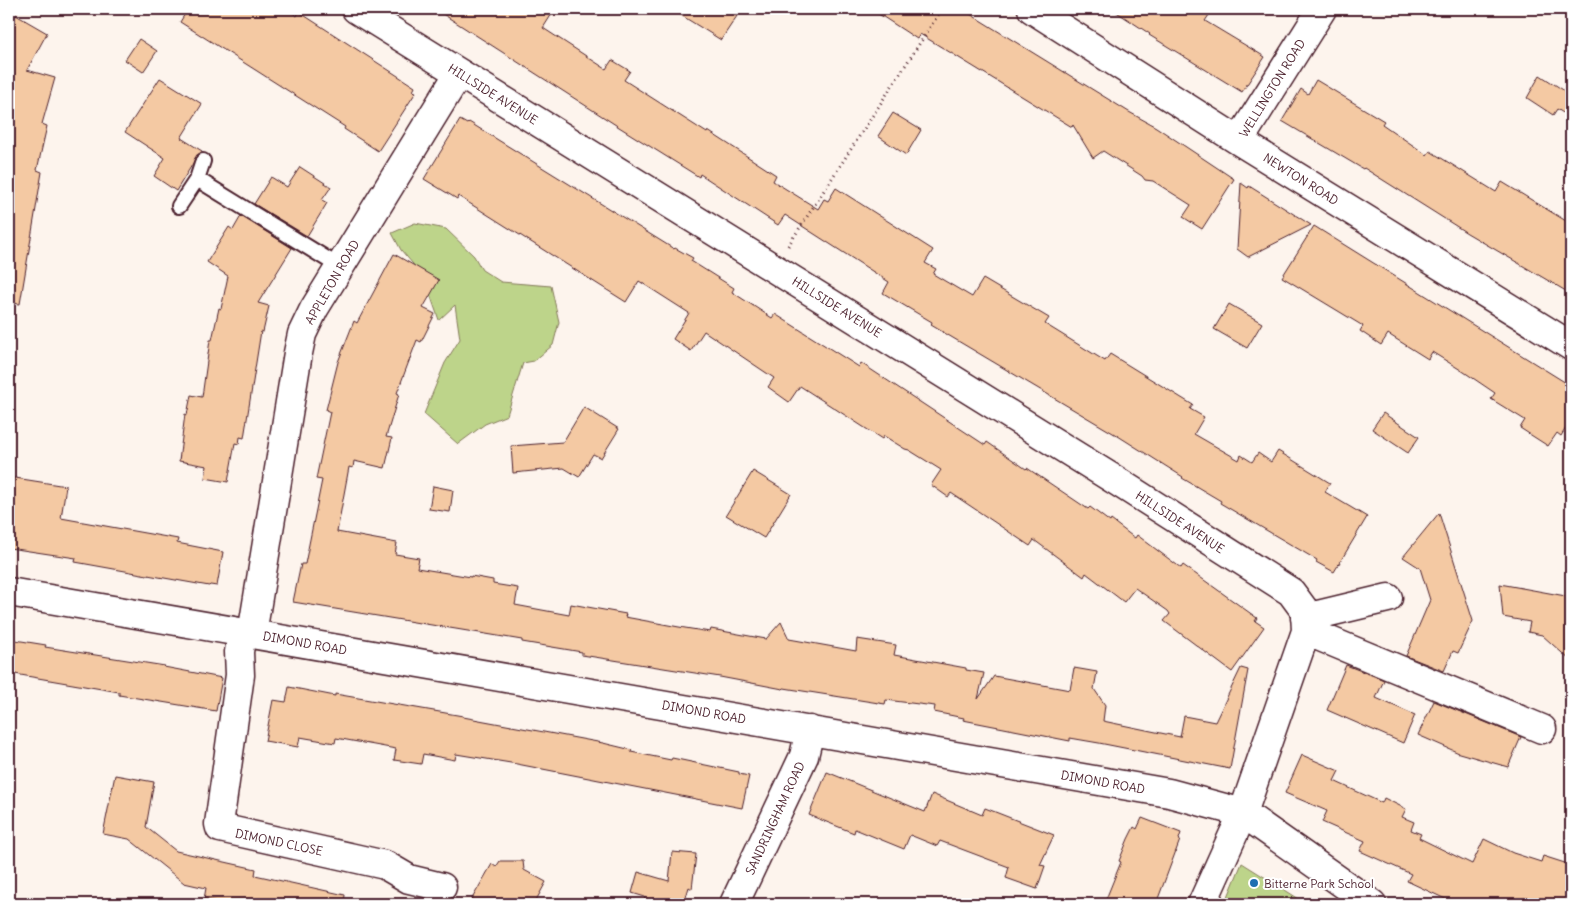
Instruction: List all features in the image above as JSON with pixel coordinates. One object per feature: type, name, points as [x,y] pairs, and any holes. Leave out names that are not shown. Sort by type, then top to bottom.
[{"type":"street","name":"HILLSIDE AVENUE","points":[[356,9],[774,267],[1291,592],[1305,611],[1306,624]]},
{"type":"street","name":"NEWTON ROAD","points":[[1032,9],[1239,141],[1571,346]]},
{"type":"street","name":"WELLINGTON ROAD","points":[[1239,141],[1322,9]]},
{"type":"street","name":"APPLETON ROAD","points":[[247,633],[302,334],[314,309],[459,73]]},
{"type":"street","name":"DIMOND ROAD","points":[[9,592],[1169,793],[1242,813],[1372,904]]},
{"type":"street","points":[[1306,624],[1388,598]]},
{"type":"street","points":[[1306,624],[1542,729]]},
{"type":"street","points":[[1202,904],[1242,813],[1306,624]]},
{"type":"street","name":"DIMOND CLOSE","points":[[247,633],[239,652],[239,682],[219,824],[220,828],[385,865],[409,880],[442,887]]},
{"type":"street","name":"SANDRINGHAM ROAD","points":[[734,904],[804,756],[810,730]]},
{"type":"lane","points":[[179,206],[197,179],[203,162]]},
{"type":"lane","points":[[197,179],[340,267]]},
{"type":"path","points":[[774,267],[942,9]]},
{"type":"green space","points":[[415,223],[446,229],[474,256],[482,270],[501,282],[551,286],[559,322],[553,345],[534,361],[523,363],[507,415],[485,424],[458,444],[424,414],[445,363],[460,339],[455,305],[439,320],[424,277],[401,250],[392,233]]},
{"type":"green space","name":"Bitterne Park School","points":[[1242,863],[1307,904],[1225,904]]},
{"type":"building","points":[[188,9],[287,9],[297,16],[299,12],[415,87],[413,91],[416,92],[378,151],[344,129],[345,127],[180,22]]},
{"type":"building","points":[[435,9],[555,9],[543,28],[606,69],[612,60],[630,71],[624,80],[776,175],[773,181],[818,209],[824,199],[828,201],[836,188],[933,250],[925,263],[936,269],[933,274],[972,297],[983,279],[1049,318],[1045,324],[1105,361],[1110,354],[1193,405],[1190,409],[1204,417],[1194,434],[1239,460],[1241,455],[1252,462],[1258,453],[1271,462],[1278,451],[1330,483],[1325,492],[1367,517],[1334,572],[1220,503],[1221,501],[1118,436],[931,325],[932,322],[883,293],[889,282],[785,215],[778,225],[700,174],[699,177],[619,127]]},
{"type":"building","points":[[671,9],[726,9],[737,16],[721,40]]},
{"type":"building","points":[[871,9],[962,9],[1156,127],[1234,179],[1202,229],[1183,217],[1191,205],[1153,181],[1145,180],[1142,176],[1103,151],[1093,158],[1073,125],[1072,127],[920,34],[917,39]]},
{"type":"building","points":[[1112,9],[1213,9],[1205,21],[1265,57],[1242,92],[1149,35]]},
{"type":"building","points":[[9,11],[47,33],[27,70],[55,78],[42,124],[47,126],[37,170],[42,172],[20,304],[9,303]]},
{"type":"building","points":[[139,39],[157,51],[143,72],[125,60]]},
{"type":"building","points":[[1540,75],[1571,95],[1571,118],[1557,109],[1553,115],[1527,98]]},
{"type":"building","points":[[160,78],[202,104],[181,138],[202,151],[195,158],[176,191],[154,176],[165,158],[125,132]]},
{"type":"building","points":[[1316,80],[1384,121],[1382,124],[1427,155],[1430,151],[1496,192],[1502,182],[1571,224],[1571,294],[1467,233],[1364,168],[1282,121],[1301,89],[1308,94]]},
{"type":"building","points":[[893,113],[921,130],[906,155],[878,136]]},
{"type":"building","points":[[460,120],[467,124],[469,122],[674,249],[693,258],[691,261],[734,288],[732,292],[772,318],[775,314],[859,367],[861,363],[985,445],[987,442],[1088,509],[1090,507],[1110,522],[1111,520],[1135,538],[1137,535],[1181,568],[1183,565],[1257,618],[1255,621],[1264,627],[1232,672],[1164,621],[1170,614],[1168,611],[1135,588],[1124,602],[1086,573],[1084,577],[1034,540],[1030,546],[951,493],[948,497],[931,485],[941,470],[909,450],[884,436],[882,439],[800,386],[789,402],[768,387],[774,378],[704,331],[691,351],[673,339],[689,313],[639,281],[626,302],[458,196],[457,199],[424,179]]},
{"type":"building","points":[[300,167],[331,187],[322,200],[327,203],[307,236],[254,204],[271,177],[287,187]]},
{"type":"building","points":[[1241,183],[1248,188],[1249,186],[1311,225],[1248,257],[1237,249]]},
{"type":"building","points":[[241,216],[292,248],[258,303],[269,306],[263,332],[261,331],[244,438],[240,437],[239,444],[235,443],[228,482],[205,478],[207,466],[179,461],[185,414],[187,415],[191,395],[202,397],[210,340],[212,340],[219,308],[221,309],[228,276],[207,262],[229,227],[233,230]]},
{"type":"building","points":[[1314,226],[1571,386],[1571,420],[1561,436],[1557,433],[1548,446],[1520,428],[1525,420],[1491,399],[1495,393],[1464,372],[1432,352],[1428,359],[1388,334],[1381,345],[1360,331],[1363,326],[1282,277]]},
{"type":"building","points":[[394,254],[439,280],[423,308],[435,314],[421,342],[417,340],[397,393],[399,394],[386,437],[392,438],[385,468],[354,461],[353,468],[349,467],[337,532],[397,543],[395,554],[419,558],[417,568],[493,580],[493,584],[518,588],[515,605],[569,615],[571,604],[626,614],[625,617],[679,627],[710,632],[711,629],[766,639],[781,622],[789,639],[856,651],[857,639],[896,645],[894,655],[984,673],[978,699],[994,676],[1070,690],[1074,668],[1097,672],[1094,689],[1105,705],[1103,721],[1180,737],[1184,716],[1215,722],[1241,668],[1248,670],[1230,769],[1099,743],[1070,738],[1070,741],[963,720],[964,718],[934,712],[935,706],[886,700],[885,704],[783,689],[582,655],[582,652],[522,642],[522,640],[293,602],[301,564],[305,564],[322,480],[316,479],[330,412],[326,410],[338,362],[354,321],[357,323]]},
{"type":"building","points":[[1229,304],[1262,323],[1247,348],[1214,329]]},
{"type":"building","points":[[584,407],[619,429],[601,458],[593,454],[579,477],[564,468],[513,473],[511,446],[563,442]]},
{"type":"building","points":[[1383,413],[1419,437],[1408,453],[1372,429]]},
{"type":"building","points":[[753,471],[791,494],[764,538],[726,515]]},
{"type":"building","points":[[9,477],[66,486],[61,518],[178,539],[177,543],[223,552],[217,586],[75,562],[76,558],[9,548]]},
{"type":"building","points":[[433,486],[453,490],[450,512],[429,509]]},
{"type":"building","points":[[1439,513],[1473,621],[1458,653],[1453,651],[1444,671],[1406,656],[1430,600],[1420,568],[1403,557]]},
{"type":"building","points":[[1500,584],[1571,597],[1571,661],[1542,635],[1528,632],[1530,622],[1503,617]]},
{"type":"building","points":[[9,639],[46,645],[45,647],[165,666],[222,678],[216,711],[119,695],[119,692],[9,673]]},
{"type":"building","points":[[1346,665],[1384,680],[1376,698],[1415,715],[1403,743],[1327,710]]},
{"type":"building","points":[[289,687],[463,716],[603,743],[632,750],[631,752],[671,760],[672,758],[739,772],[739,774],[749,776],[742,808],[456,754],[455,760],[423,754],[421,764],[394,760],[396,749],[336,738],[335,743],[300,737],[298,747],[265,741],[273,700],[286,702]]},
{"type":"building","points":[[1434,701],[1521,737],[1508,767],[1459,753],[1418,735]]},
{"type":"building","points":[[1302,755],[1339,771],[1334,781],[1382,803],[1384,798],[1406,809],[1402,817],[1414,822],[1411,830],[1421,834],[1419,838],[1472,864],[1484,839],[1513,853],[1541,862],[1543,856],[1571,865],[1571,904],[1548,900],[1547,904],[1456,904],[1407,881],[1411,874],[1360,851],[1365,841],[1322,822],[1327,811],[1285,793]]},
{"type":"building","points":[[827,772],[925,812],[932,794],[982,815],[985,808],[1054,835],[1040,865],[1045,866],[1037,889],[1006,878],[1009,867],[940,841],[937,846],[910,835],[904,849],[855,829],[854,833],[809,815]]},
{"type":"building","points":[[115,775],[154,782],[146,827],[176,851],[256,869],[255,875],[345,895],[344,904],[229,904],[204,899],[206,888],[184,883],[129,839],[103,834]]},
{"type":"building","points":[[1142,818],[1181,833],[1156,904],[1104,904],[1128,839],[1134,827],[1137,829]]},
{"type":"building","points":[[672,852],[696,854],[692,889],[689,887],[684,904],[643,904],[645,897],[632,893],[638,872],[669,881]]},
{"type":"building","points":[[500,861],[523,861],[524,870],[546,882],[534,904],[469,904],[492,864],[496,867]]},
{"type":"place","name":"Bitterne Park School","points":[[1254,883]]}]
